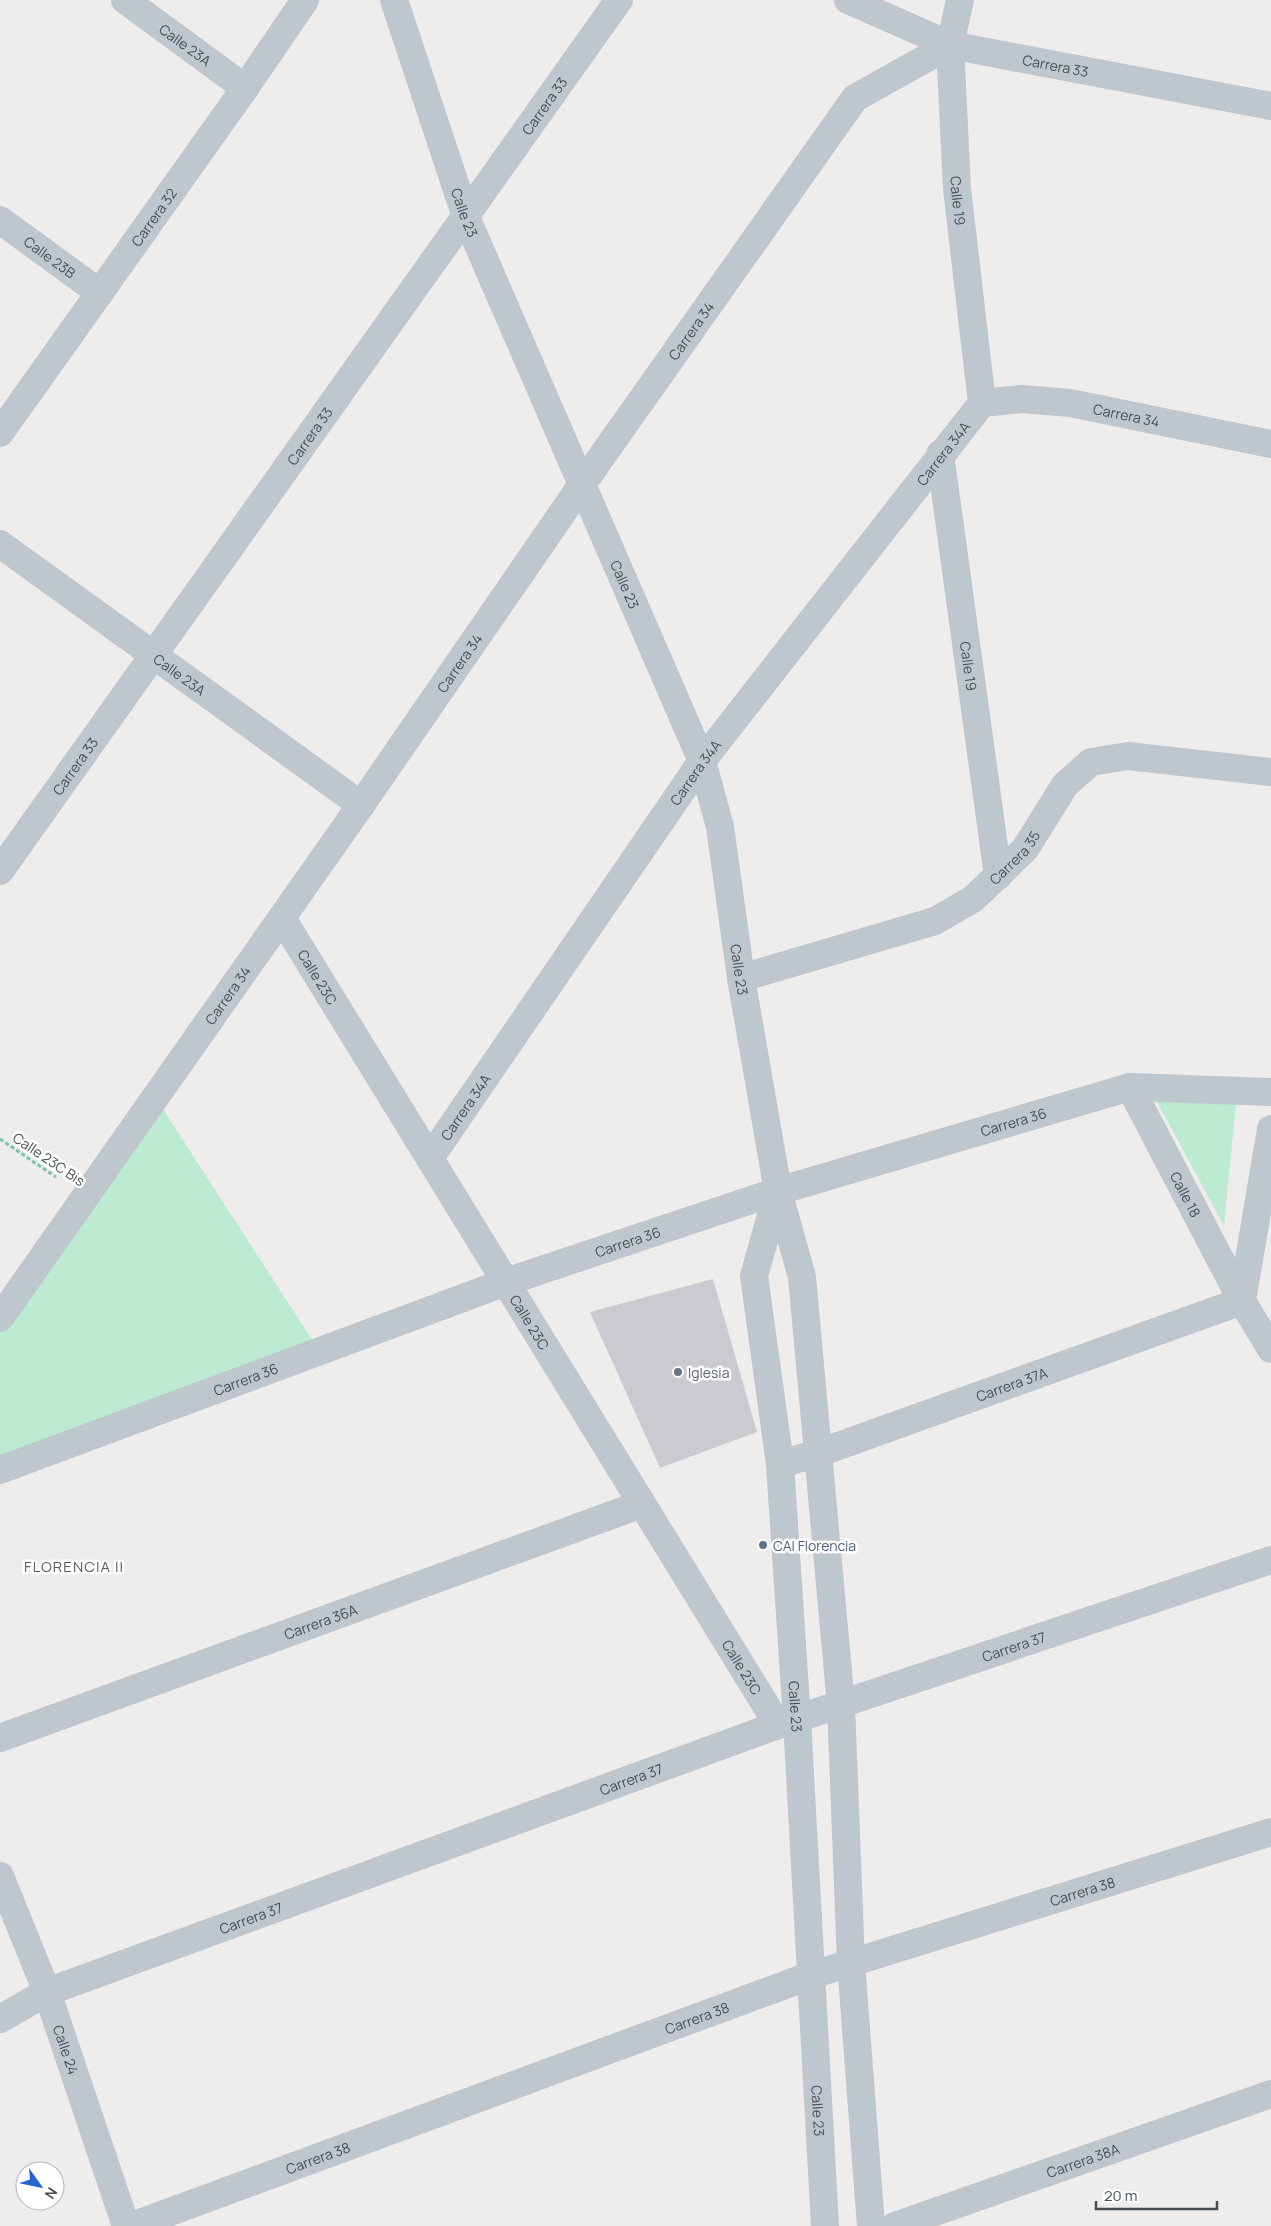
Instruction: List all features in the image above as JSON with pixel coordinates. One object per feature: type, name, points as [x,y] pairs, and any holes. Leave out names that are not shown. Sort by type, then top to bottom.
[{"type":"street","name":"Calle 23A","points":[[125,0],[245,88]]},
{"type":"street","name":"Carrera 32","points":[[0,434],[245,88],[305,0]]},
{"type":"street","name":"Calle 23","points":[[394,0],[466,217],[702,761],[720,828],[741,978],[778,1191],[802,1277],[841,1705],[851,1963],[871,2226]]},
{"type":"street","name":"Carrera 33","points":[[0,871],[155,656],[619,0]]},
{"type":"street","name":"Carrera 33","points":[[848,0],[950,44],[1271,106]]},
{"type":"street","name":"Calle 19","points":[[960,0],[950,44],[957,189],[982,403]]},
{"type":"street","name":"Carrera 34","points":[[0,1318],[361,805],[583,483],[855,98],[950,44]]},
{"type":"street","name":"Calle 23B","points":[[0,220],[100,294]]},
{"type":"street","name":"Carrera 34","points":[[982,403],[1022,399],[1070,403],[1271,444]]},
{"type":"street","name":"Carrera 34A","points":[[430,1158],[702,761],[940,454],[982,403]]},
{"type":"street","name":"Calle 19","points":[[940,454],[998,876]]},
{"type":"street","name":"Calle 23A","points":[[0,544],[361,805]]},
{"type":"street","name":"Carrera 35","points":[[741,978],[935,921],[972,900],[1025,850],[1064,785],[1091,762],[1128,756],[1271,772]]},
{"type":"street","name":"Calle 23C","points":[[282,918],[642,1504],[788,1722]]},
{"type":"street","name":"Carrera 36","points":[[0,1470],[506,1282],[778,1191],[1130,1087],[1271,1092]]},
{"type":"street","name":"Calle 18","points":[[1130,1087],[1242,1301],[1271,1349]]},
{"type":"street","points":[[1242,1301],[1271,1129]]},
{"type":"street","name":"Calle 23","points":[[778,1191],[754,1276],[780,1464],[788,1722],[812,1975],[825,2226]]},
{"type":"street","name":"Carrera 37A","points":[[780,1464],[819,1453],[1242,1301]]},
{"type":"street","name":"Carrera 36A","points":[[0,1738],[642,1504]]},
{"type":"street","name":"Carrera 37","points":[[0,2019],[47,1992],[788,1722],[1271,1560]]},
{"type":"street","name":"Carrera 38","points":[[132,2226],[812,1975],[1271,1832]]},
{"type":"street","name":"Calle 24","points":[[0,1876],[47,1992],[126,2226]]},
{"type":"street","name":"Carrera 38A","points":[[895,2226],[1271,2094]]},
{"type":"path","name":"Calle 23C Bis","points":[[0,1139],[86,1197]]},
{"type":"green space","points":[[155,1097],[320,1352],[0,1470],[0,1318]]},
{"type":"green space","points":[[1156,1100],[1236,1104],[1224,1226]]},
{"type":"building","name":"Iglesia","points":[[713,1279],[757,1432],[660,1468],[590,1312]]},
{"type":"place","name":"Iglesia","points":[[678,1372]]},
{"type":"place","name":"CAI Florencia","points":[[763,1545]]},
{"type":"district","name":"FLORENCIA II","points":[[74,1566]]}]
